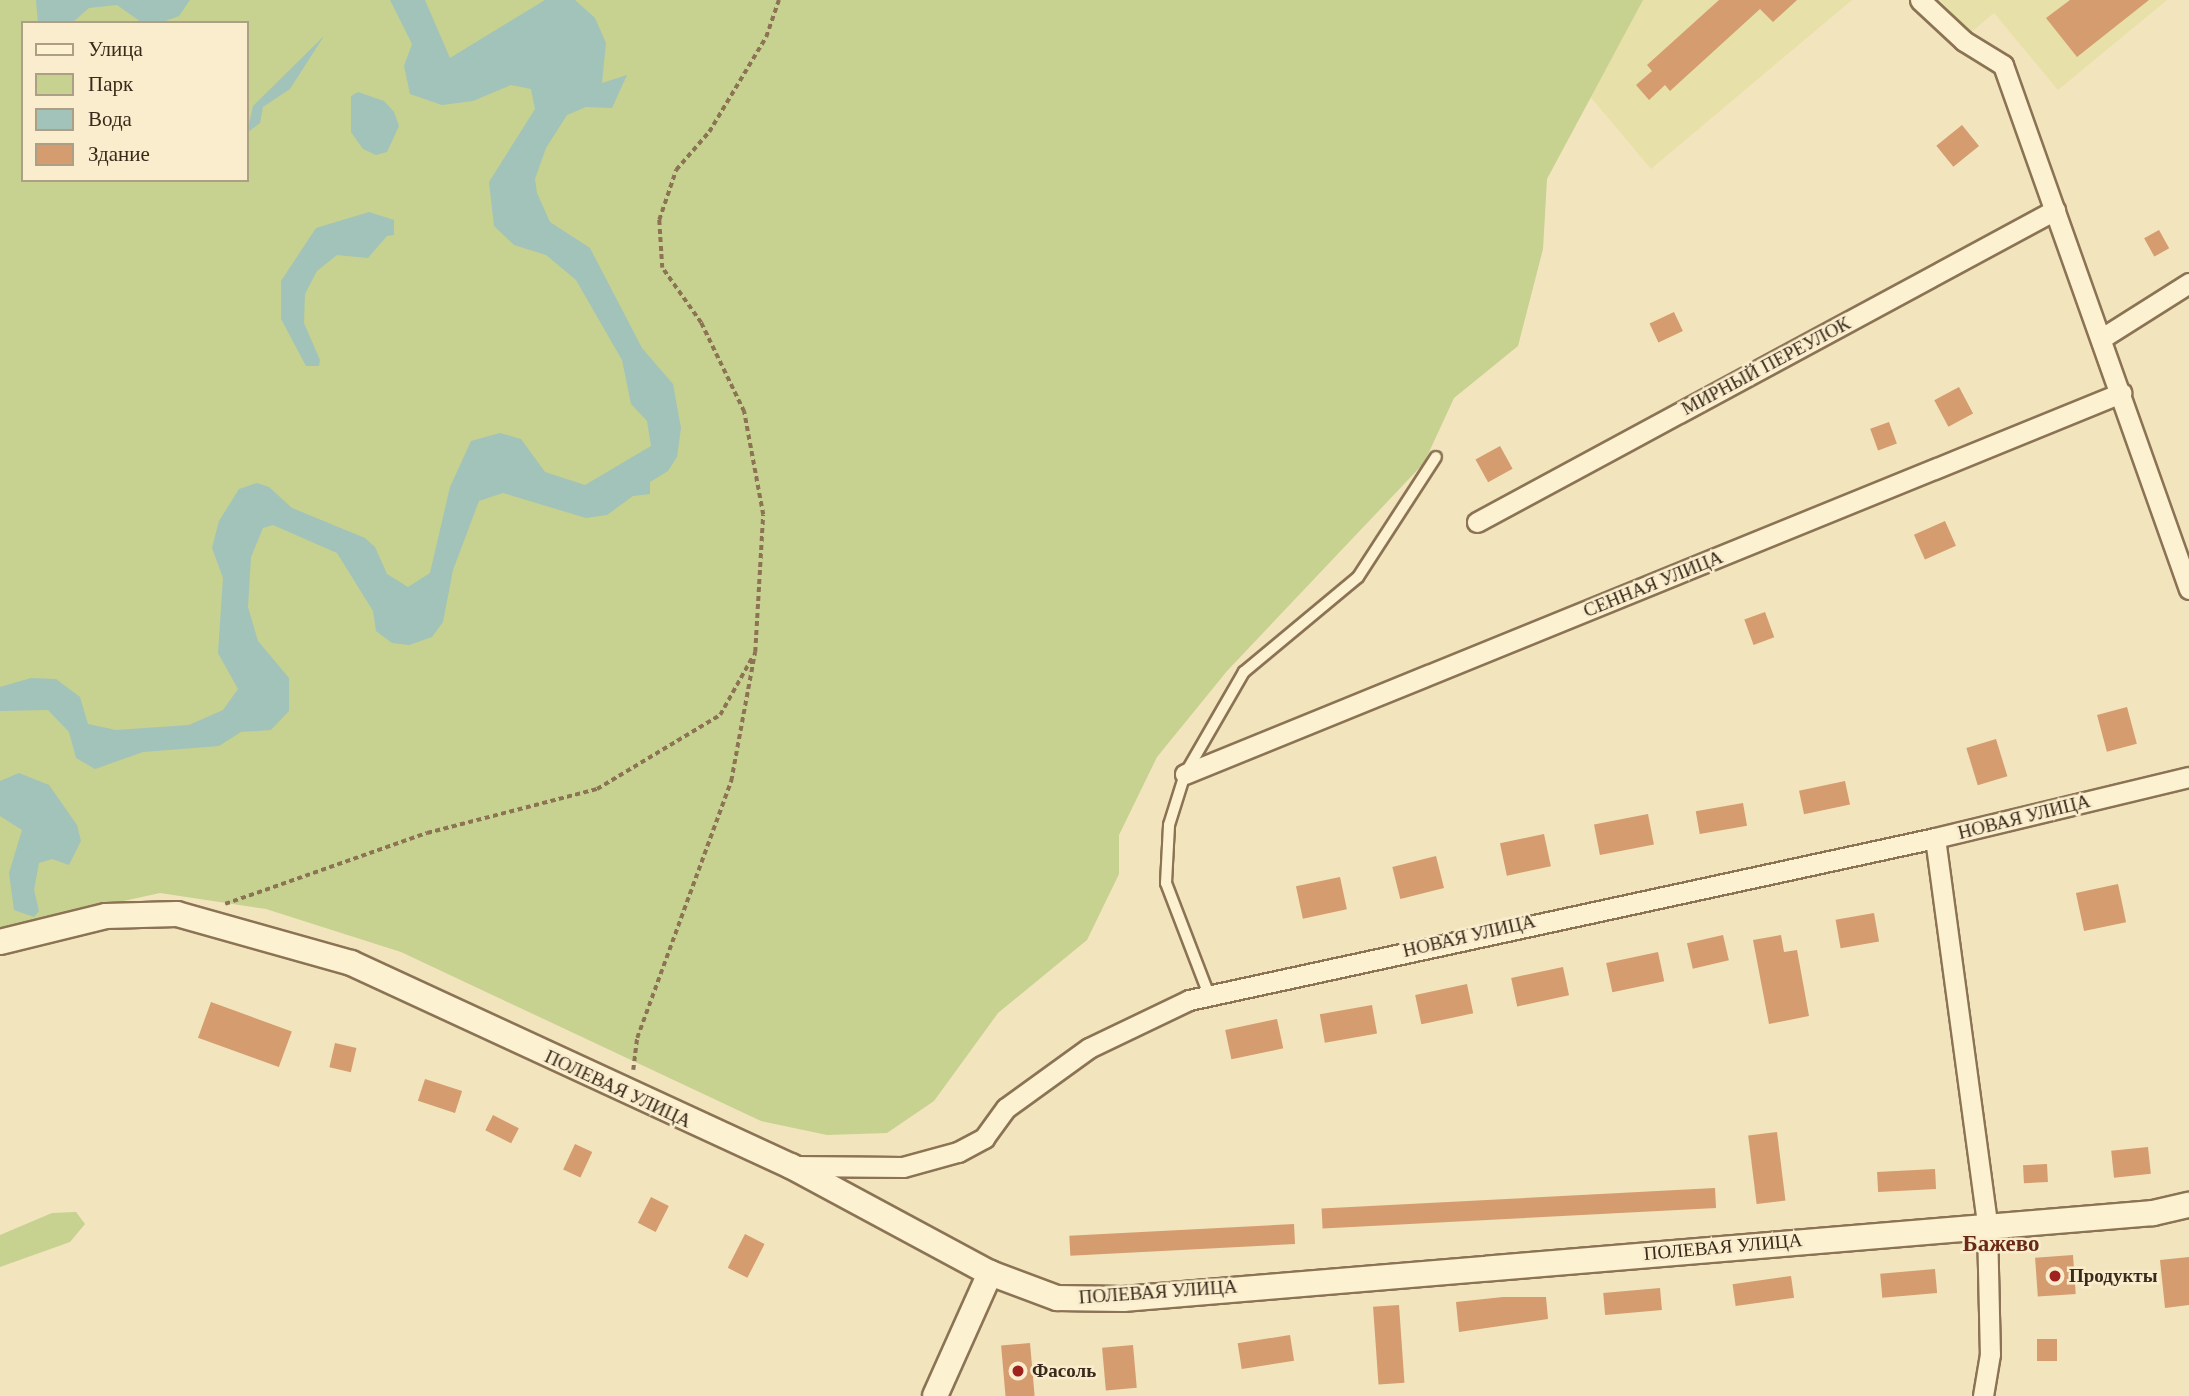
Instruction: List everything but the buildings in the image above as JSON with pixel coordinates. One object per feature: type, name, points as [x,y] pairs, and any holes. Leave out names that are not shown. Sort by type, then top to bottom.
[{"type":"street","points":[[1920,0],[1964,41],[2003,65],[2122,393],[2189,589]]},
{"type":"street","name":"МИРНЫЙ ПЕРЕУЛОК","points":[[1477,522],[2055,210]]},
{"type":"street","points":[[2102,338],[2189,283]]},
{"type":"street","name":"СЕННАЯ УЛИЦА","points":[[1185,774],[2122,393]]},
{"type":"street","name":"НОВАЯ УЛИЦА","points":[[791,1166],[903,1167],[958,1152],[984,1138],[1006,1108],[1089,1048],[1209,995],[1935,838],[2189,777]]},
{"type":"street","points":[[1935,838],[1987,1225],[1990,1354],[1983,1396]]},
{"type":"street","name":"ПОЛЕВАЯ УЛИЦА","points":[[0,942],[106,916],[140,912],[197,919],[351,963],[630,1096],[791,1166],[990,1273],[1057,1298],[1123,1298],[2153,1213],[2189,1205]]},
{"type":"street","points":[[935,1396],[990,1273]]},
{"type":"lane","points":[[1209,995],[1166,883],[1169,825],[1185,774],[1244,672],[1358,577],[1436,457]]},
{"type":"path","points":[[630,1096],[637,1038],[731,781],[755,652],[763,515],[744,412],[701,323],[663,268],[659,220],[676,170],[709,132],[766,37],[779,0]]},
{"type":"path","points":[[197,919],[246,893],[335,862],[597,789],[720,715],[755,652]]},
{"type":"shaded area","points":[[1634,0],[1852,0],[1651,169],[1561,62]]},
{"type":"shaded area","points":[[1940,0],[2167,0],[2058,90],[1994,13],[1969,34]]},
{"type":"green space","points":[[0,0],[1643,0],[1547,179],[1543,249],[1518,346],[1454,398],[1424,463],[1227,671],[1157,757],[1119,835],[1119,874],[1087,940],[998,1013],[934,1101],[887,1133],[827,1135],[761,1121],[401,952],[266,909],[160,893],[0,928]]},
{"type":"green space","points":[[76,1212],[85,1224],[70,1242],[0,1267],[0,1235],[52,1213]]},
{"type":"water","points":[[36,0],[190,0],[179,16],[165,21],[140,21],[117,5],[89,8],[74,21],[38,21]]},
{"type":"water","points":[[390,0],[425,0],[450,58],[545,0],[575,0],[595,18],[606,43],[602,83],[627,75],[612,108],[586,107],[567,115],[546,148],[535,179],[537,193],[550,222],[590,248],[642,348],[673,384],[681,428],[677,457],[668,471],[650,482],[650,494],[633,496],[607,515],[586,518],[503,493],[479,501],[453,570],[443,622],[432,637],[409,645],[392,643],[376,631],[373,611],[337,553],[273,525],[263,528],[251,557],[248,607],[258,641],[289,678],[289,711],[271,730],[241,732],[219,746],[143,752],[95,769],[76,758],[69,732],[48,710],[0,711],[0,687],[31,678],[56,679],[80,697],[88,724],[116,730],[189,725],[223,710],[238,689],[218,653],[223,578],[212,548],[219,521],[239,489],[257,483],[269,487],[292,508],[365,538],[375,547],[387,574],[408,587],[430,573],[450,487],[471,441],[500,433],[521,439],[545,472],[585,485],[651,446],[647,421],[631,404],[622,360],[576,280],[546,255],[514,245],[494,226],[489,182],[535,109],[531,89],[511,85],[473,101],[442,105],[410,94],[404,66],[412,44]]},
{"type":"water","points":[[324,36],[290,89],[263,107],[260,123],[248,132],[253,106]]},
{"type":"water","points":[[358,92],[384,101],[394,112],[399,126],[387,152],[376,155],[363,149],[351,132],[351,96]]},
{"type":"water","points":[[369,212],[394,220],[394,235],[387,236],[368,258],[337,255],[317,271],[305,294],[304,323],[320,360],[319,366],[306,366],[281,319],[281,281],[316,228]]},
{"type":"water","points":[[19,773],[49,785],[77,825],[81,841],[69,865],[52,859],[39,863],[34,890],[39,911],[34,917],[14,910],[9,873],[22,830],[0,816],[0,781]]},
{"type":"place","name":"Продукты","points":[[2055,1276]]},
{"type":"place","name":"Фасоль","points":[[1018,1371]]},
{"type":"district","name":"Бажево","points":[[2001,1244]]}]
